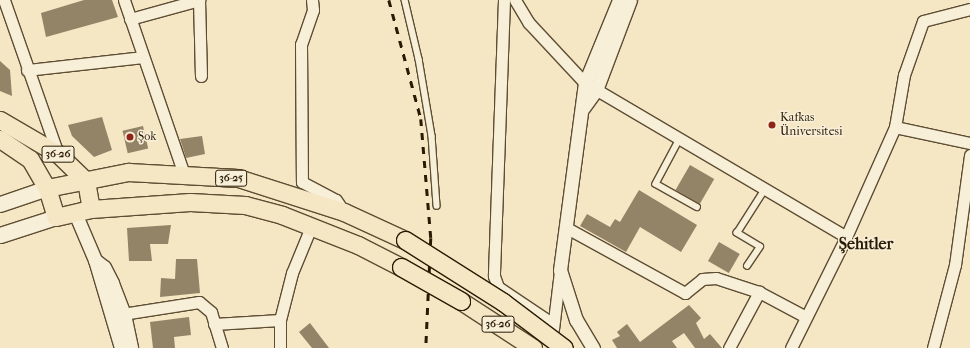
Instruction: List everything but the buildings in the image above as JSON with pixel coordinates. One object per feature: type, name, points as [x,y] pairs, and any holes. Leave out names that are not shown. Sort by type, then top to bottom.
[{"type":"main road","name":"36-26","points":[[0,120],[58,154],[86,181]]},
{"type":"main road","name":"36-26","points":[[0,139],[30,159],[46,188],[56,217]]},
{"type":"main road","name":"36-25","points":[[46,188],[128,172],[238,178],[344,212],[405,240],[503,302],[564,348]]},
{"type":"main road","points":[[86,181],[91,209]]},
{"type":"main road","points":[[0,204],[46,188]]},
{"type":"main road","name":"36-25","points":[[56,217],[91,209],[190,202],[245,205],[311,227],[401,266],[461,301]]},
{"type":"main road","points":[[0,235],[56,217]]},
{"type":"main road","name":"36-26","points":[[461,301],[533,348]]},
{"type":"street","points":[[4,0],[26,70],[58,154]]},
{"type":"street","points":[[124,0],[142,57],[184,174]]},
{"type":"street","points":[[130,19],[199,0],[201,76]]},
{"type":"street","points":[[312,0],[313,10],[301,44],[302,182],[336,200],[344,212]]},
{"type":"street","points":[[504,0],[494,276],[498,287],[553,324]]},
{"type":"street","points":[[515,0],[529,23],[584,82],[846,237]]},
{"type":"street","points":[[551,348],[565,227],[583,108],[584,82],[619,0]]},
{"type":"street","points":[[583,108],[596,90],[630,0]]},
{"type":"street","points":[[791,348],[846,237],[895,127],[904,75],[923,21],[970,9]]},
{"type":"street","points":[[26,70],[142,57]]},
{"type":"street","points":[[895,127],[970,143]]},
{"type":"street","points":[[937,347],[955,265],[967,188],[970,155]]},
{"type":"street","points":[[75,213],[95,260],[96,273],[119,315],[131,348]]},
{"type":"street","points":[[280,348],[280,320],[292,273],[311,227]]},
{"type":"street","points":[[565,227],[685,293],[710,277],[759,292],[806,317]]},
{"type":"street","points":[[560,270],[576,320],[593,348]]},
{"type":"street","points":[[729,348],[759,292]]},
{"type":"street","points":[[119,315],[199,302],[211,312],[222,348]]},
{"type":"street","points":[[119,315],[121,348]]},
{"type":"street","points":[[214,324],[280,320]]},
{"type":"lane","points":[[405,0],[419,59],[432,136],[437,206]]},
{"type":"lane","points":[[680,139],[656,184],[696,207]]},
{"type":"lane","points":[[747,266],[760,247],[737,233],[765,189]]},
{"type":"railway","points":[[389,0],[421,119],[431,238],[426,348]]},
{"type":"place","name":"Kafkas Üniversitesi","points":[[772,125]]},
{"type":"place","name":"Şok","points":[[130,137]]},
{"type":"district","name":"Şehitler","points":[[866,244]]}]
